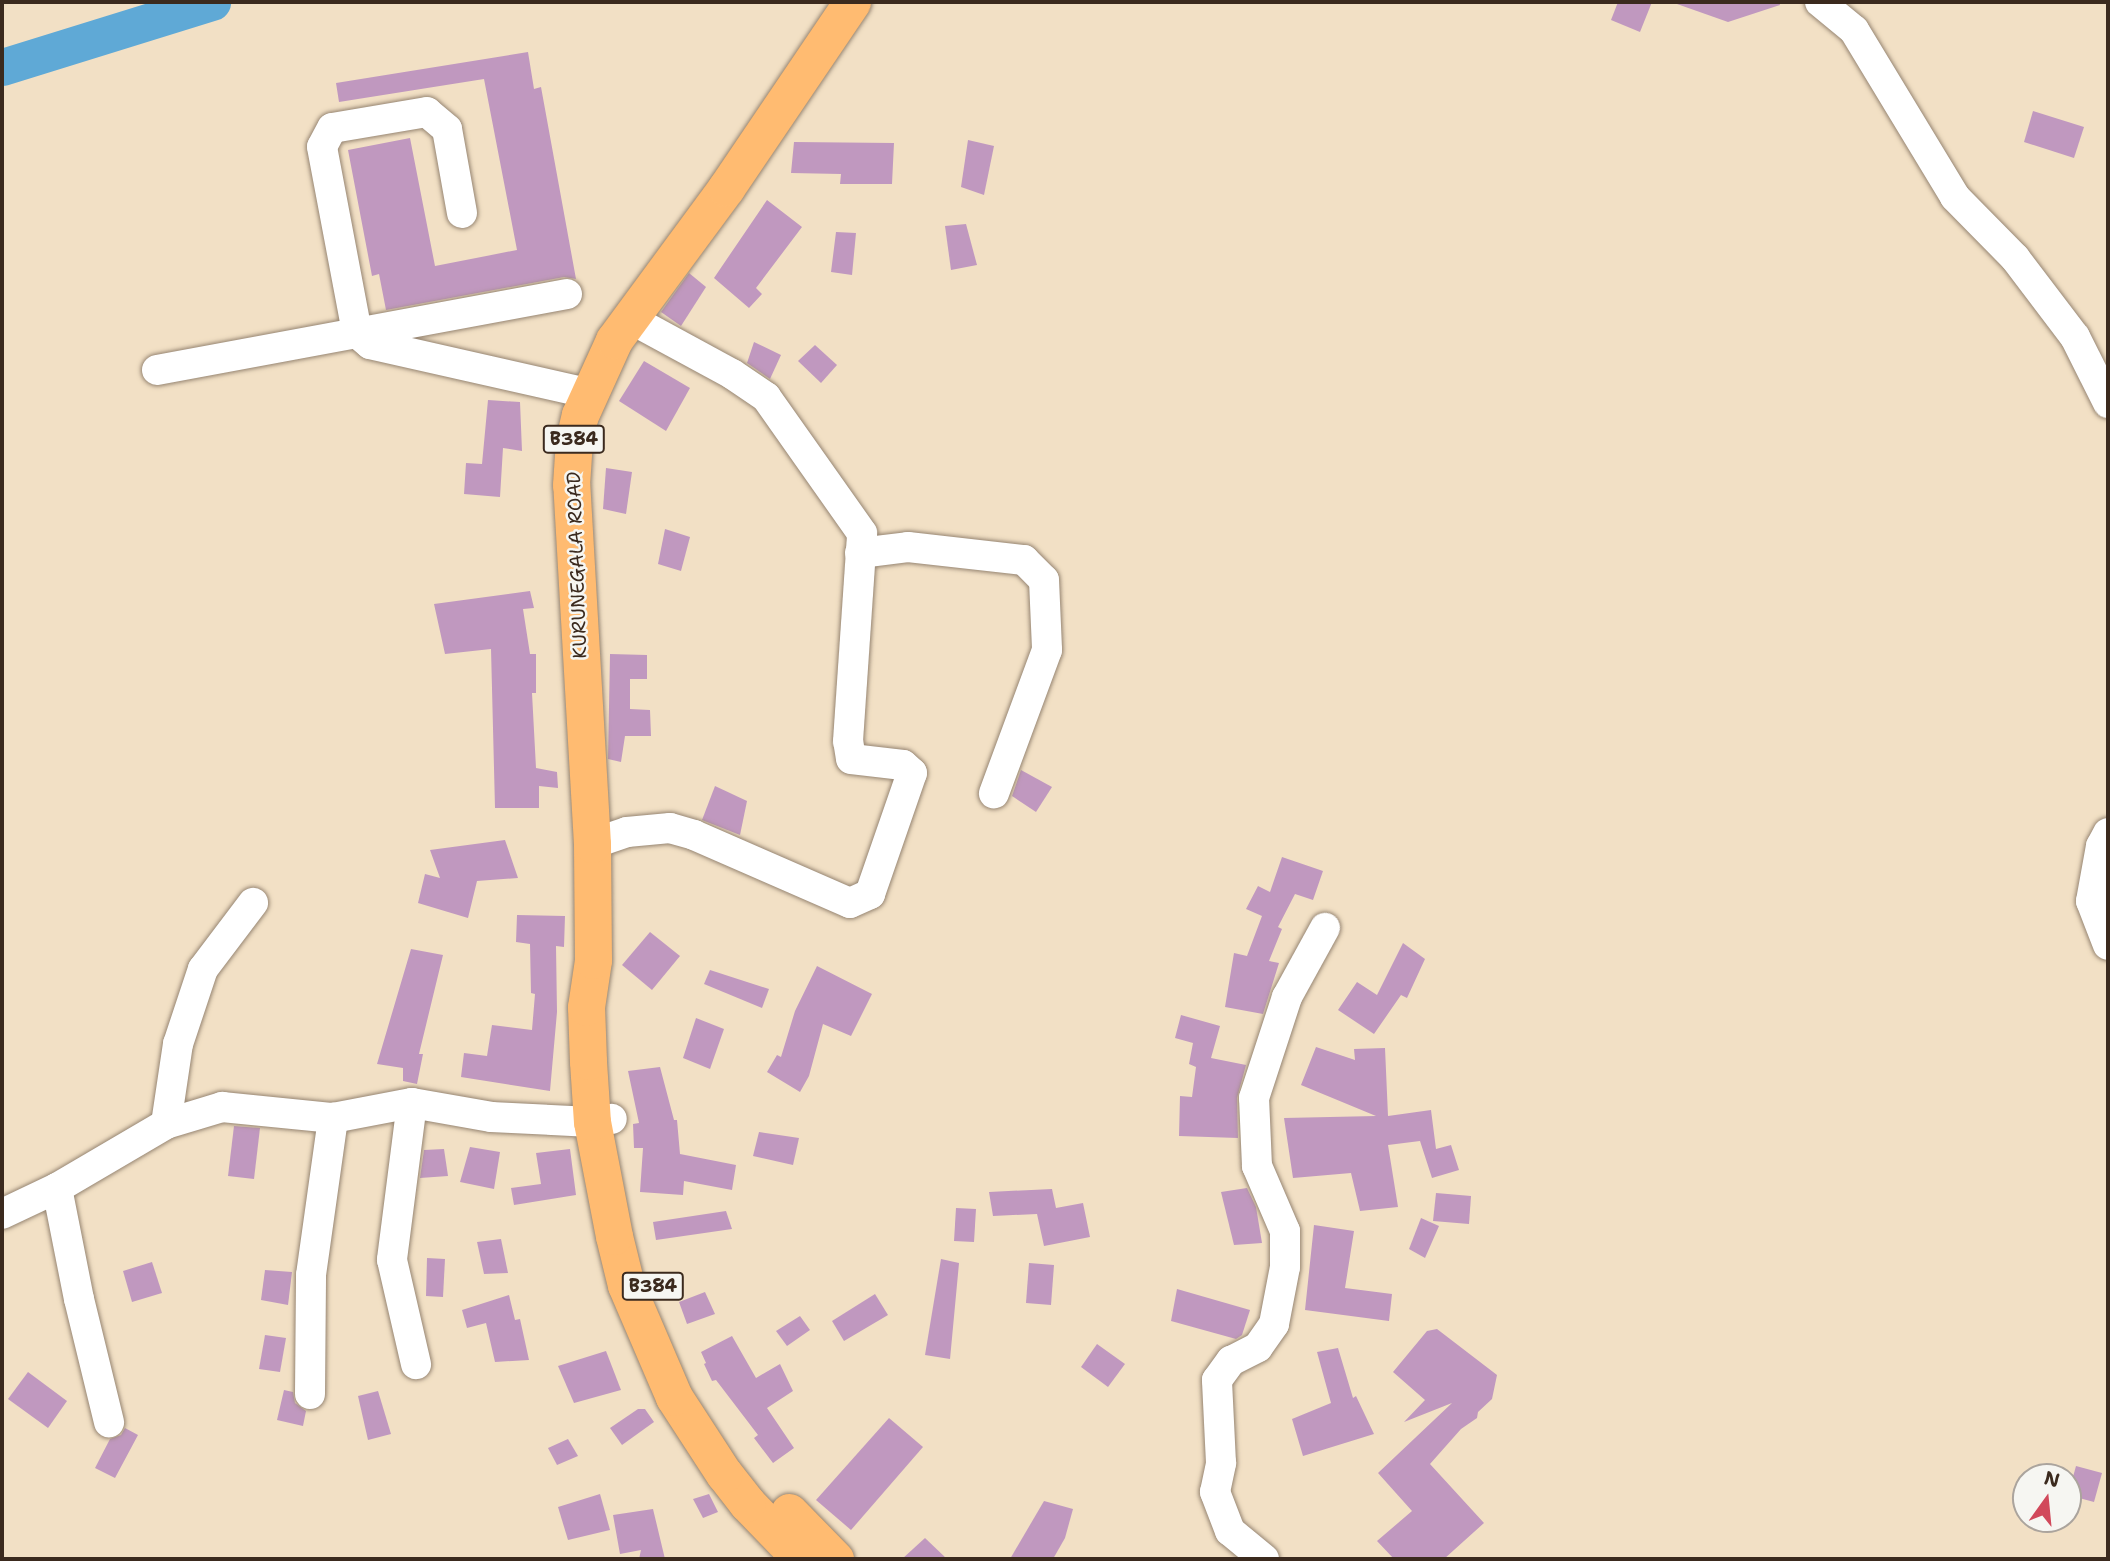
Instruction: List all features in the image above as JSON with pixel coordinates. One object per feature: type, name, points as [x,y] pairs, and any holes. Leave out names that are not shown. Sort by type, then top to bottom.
[{"type":"main road","name":"KURUNEGALA ROAD","points":[[801,1559],[747,1503],[724,1474],[674,1397],[651,1350],[626,1285],[602,1121],[602,1007],[593,960],[592,844],[570,485],[574,440],[588,393],[614,340],[726,188],[852,2]]},
{"type":"main road","name":"KURUNEGALA ROAD","points":[[602,1121],[636,1241],[666,1321],[696,1388],[710,1413],[762,1483],[835,1559]]},
{"type":"street","points":[[1820,2],[1854,30],[1955,197],[2015,258],[2075,337],[2108,403]]},
{"type":"street","points":[[462,213],[447,129],[428,112],[332,128],[321,147],[357,333],[370,344],[588,393]]},
{"type":"street","points":[[157,370],[567,294]]},
{"type":"street","points":[[592,844],[627,832],[670,828],[694,835],[850,903],[870,894],[912,773],[903,765],[851,759],[848,741],[862,533],[766,397],[732,374],[629,318]]},
{"type":"street","points":[[860,552],[908,547],[1024,560],[1044,580],[1047,650],[994,793]]},
{"type":"street","points":[[2108,833],[2101,846],[2091,901],[2108,945]]},
{"type":"street","points":[[166,1124],[178,1044],[203,969],[253,903]]},
{"type":"street","points":[[1264,1559],[1230,1531],[1215,1492],[1221,1462],[1217,1380],[1231,1361],[1258,1347],[1274,1324],[1285,1267],[1285,1231],[1257,1166],[1254,1098],[1287,997],[1325,928]]},
{"type":"street","points":[[412,1103],[392,1260],[416,1364]]},
{"type":"street","points":[[2,1214],[57,1188],[166,1124],[222,1107],[333,1118],[412,1103],[492,1117],[602,1121]]},
{"type":"street","points":[[310,1394],[311,1275],[333,1118]]},
{"type":"street","points":[[57,1188],[79,1299],[109,1422]]},
{"type":"building","points":[[1618,2],[1652,2],[1640,32],[1611,20]]},
{"type":"building","points":[[1677,2],[1779,2],[1780,5],[1728,22]]},
{"type":"building","points":[[528,52],[534,89],[541,87],[576,279],[564,277],[386,310],[379,274],[372,276],[348,150],[410,138],[435,266],[517,250],[484,79],[339,102],[336,83]]},
{"type":"building","points":[[2033,111],[2084,127],[2074,158],[2024,142]]},
{"type":"building","points":[[968,140],[994,146],[984,195],[961,187]]},
{"type":"building","points":[[794,142],[894,143],[892,184],[840,184],[841,174],[791,173]]},
{"type":"building","points":[[767,200],[802,227],[756,288],[762,294],[749,308],[714,278]]},
{"type":"building","points":[[966,224],[977,265],[951,270],[945,226]]},
{"type":"building","points":[[836,232],[856,233],[852,275],[831,272]]},
{"type":"building","points":[[689,273],[706,287],[681,326],[661,312]]},
{"type":"building","points":[[754,342],[781,355],[770,379],[747,363]]},
{"type":"building","points":[[815,345],[837,365],[821,383],[798,361]]},
{"type":"building","points":[[644,361],[690,388],[666,431],[619,401]]},
{"type":"building","points":[[488,400],[520,402],[522,451],[503,448],[500,497],[464,494],[466,463],[482,464]]},
{"type":"building","points":[[606,468],[632,472],[626,514],[603,509]]},
{"type":"building","points":[[665,529],[690,537],[681,571],[658,564]]},
{"type":"building","points":[[530,591],[534,608],[523,609],[530,654],[536,654],[536,693],[532,693],[536,768],[557,772],[558,788],[539,786],[539,808],[495,808],[491,649],[445,654],[434,604]]},
{"type":"building","points":[[610,654],[647,655],[647,679],[630,679],[630,709],[650,710],[651,736],[625,736],[621,762],[608,759]]},
{"type":"building","points":[[1021,770],[1052,787],[1036,812],[1012,796]]},
{"type":"building","points":[[715,786],[747,801],[740,835],[702,820]]},
{"type":"building","points":[[505,840],[518,878],[477,881],[468,918],[418,903],[425,874],[440,878],[430,850]]},
{"type":"building","points":[[1282,857],[1323,871],[1313,900],[1295,894],[1278,927],[1282,929],[1269,961],[1279,963],[1263,1014],[1225,1007],[1234,953],[1247,956],[1262,916],[1246,909],[1258,886],[1270,892]]},
{"type":"building","points":[[517,915],[565,916],[564,947],[556,946],[557,1012],[550,1091],[461,1077],[464,1053],[487,1056],[492,1025],[532,1030],[535,994],[531,993],[530,944],[516,942]]},
{"type":"building","points":[[650,932],[680,956],[652,990],[622,965]]},
{"type":"building","points":[[1403,943],[1425,959],[1407,998],[1401,995],[1374,1034],[1338,1010],[1357,982],[1377,995]]},
{"type":"building","points":[[411,949],[443,955],[419,1054],[423,1054],[417,1084],[403,1081],[403,1068],[377,1064]]},
{"type":"building","points":[[817,966],[872,994],[851,1036],[823,1024],[809,1076],[800,1092],[767,1072],[777,1055],[781,1057],[795,1011]]},
{"type":"building","points":[[710,970],[769,989],[762,1008],[704,984]]},
{"type":"building","points":[[1181,1015],[1220,1026],[1211,1058],[1246,1065],[1237,1098],[1238,1138],[1179,1136],[1180,1096],[1192,1097],[1196,1067],[1189,1064],[1193,1043],[1175,1038]]},
{"type":"building","points":[[696,1018],[724,1029],[710,1069],[683,1058]]},
{"type":"building","points":[[1316,1047],[1355,1060],[1354,1049],[1385,1048],[1388,1116],[1431,1110],[1436,1149],[1451,1145],[1459,1170],[1432,1178],[1420,1141],[1388,1145],[1398,1207],[1360,1211],[1351,1173],[1293,1178],[1284,1118],[1376,1116],[1301,1085]]},
{"type":"building","points":[[660,1067],[674,1120],[677,1120],[680,1154],[736,1165],[732,1190],[684,1181],[683,1195],[640,1192],[643,1148],[634,1148],[633,1124],[639,1123],[628,1071]]},
{"type":"building","points":[[234,1126],[260,1128],[254,1179],[228,1176]]},
{"type":"building","points":[[759,1132],[799,1138],[793,1165],[753,1156]]},
{"type":"building","points":[[470,1147],[500,1152],[494,1189],[460,1182]]},
{"type":"building","points":[[444,1149],[448,1176],[420,1178],[424,1150]]},
{"type":"building","points":[[570,1149],[576,1195],[514,1205],[511,1188],[541,1184],[536,1153]]},
{"type":"building","points":[[1247,1188],[1256,1207],[1262,1243],[1234,1245],[1221,1192]]},
{"type":"building","points":[[1052,1189],[1056,1208],[1083,1203],[1090,1237],[1044,1246],[1037,1214],[993,1216],[989,1192]]},
{"type":"building","points":[[1436,1193],[1471,1196],[1469,1224],[1433,1221]]},
{"type":"building","points":[[956,1208],[976,1209],[974,1242],[954,1241]]},
{"type":"building","points":[[726,1211],[732,1229],[656,1240],[653,1222]]},
{"type":"building","points":[[1421,1218],[1439,1226],[1425,1258],[1409,1249]]},
{"type":"building","points":[[1314,1225],[1354,1231],[1345,1288],[1392,1294],[1389,1321],[1305,1310]]},
{"type":"building","points":[[501,1239],[508,1273],[484,1274],[477,1242]]},
{"type":"building","points":[[427,1258],[445,1259],[443,1297],[426,1296]]},
{"type":"building","points":[[941,1259],[959,1263],[950,1359],[925,1355]]},
{"type":"building","points":[[152,1262],[162,1293],[132,1302],[123,1271]]},
{"type":"building","points":[[1029,1263],[1054,1265],[1051,1305],[1026,1303]]},
{"type":"building","points":[[265,1270],[292,1272],[288,1305],[261,1300]]},
{"type":"building","points":[[1177,1289],[1250,1310],[1242,1335],[1236,1339],[1171,1321]]},
{"type":"building","points":[[705,1292],[715,1314],[687,1324],[679,1302]]},
{"type":"building","points":[[875,1294],[888,1315],[844,1341],[832,1321]]},
{"type":"building","points":[[509,1295],[515,1320],[520,1319],[529,1360],[495,1362],[486,1323],[467,1328],[462,1310]]},
{"type":"building","points":[[800,1316],[810,1330],[787,1346],[776,1331]]},
{"type":"building","points":[[1437,1329],[1497,1375],[1492,1399],[1478,1412],[1477,1418],[1461,1429],[1430,1464],[1484,1523],[1444,1559],[1394,1559],[1377,1541],[1412,1511],[1378,1473],[1452,1403],[1404,1422],[1425,1400],[1393,1372],[1427,1331]]},
{"type":"building","points":[[265,1335],[286,1338],[280,1372],[259,1369]]},
{"type":"building","points":[[732,1336],[756,1378],[780,1364],[793,1391],[767,1408],[794,1448],[773,1463],[754,1438],[758,1435],[716,1380],[712,1381],[704,1364],[706,1363],[701,1352]]},
{"type":"building","points":[[1097,1344],[1125,1364],[1108,1387],[1081,1367]]},
{"type":"building","points":[[1338,1348],[1353,1398],[1356,1396],[1374,1434],[1303,1456],[1292,1419],[1331,1403],[1317,1352]]},
{"type":"building","points":[[606,1351],[621,1390],[574,1403],[558,1366]]},
{"type":"building","points":[[28,1372],[67,1401],[48,1428],[8,1399]]},
{"type":"building","points":[[284,1390],[293,1392],[295,1403],[306,1411],[303,1426],[277,1420]]},
{"type":"building","points":[[378,1391],[391,1434],[368,1440],[358,1396]]},
{"type":"building","points":[[638,1409],[645,1409],[654,1422],[622,1445],[610,1428]]},
{"type":"building","points":[[889,1418],[923,1447],[851,1530],[816,1500]]},
{"type":"building","points":[[125,1428],[138,1435],[115,1478],[95,1468],[110,1439],[121,1435]]},
{"type":"building","points":[[568,1439],[578,1456],[557,1465],[548,1448]]},
{"type":"building","points":[[2082,1468],[2102,1473],[2094,1502],[2082,1499]]},
{"type":"building","points":[[600,1494],[610,1530],[568,1540],[558,1507]]},
{"type":"building","points":[[709,1494],[718,1512],[703,1518],[693,1499]]},
{"type":"building","points":[[1044,1501],[1073,1509],[1065,1538],[1053,1559],[1010,1559]]},
{"type":"building","points":[[653,1509],[665,1559],[639,1559],[641,1550],[620,1554],[613,1515]]},
{"type":"building","points":[[925,1538],[947,1559],[902,1559]]},
{"type":"waterway","points":[[2,67],[212,2]]}]
